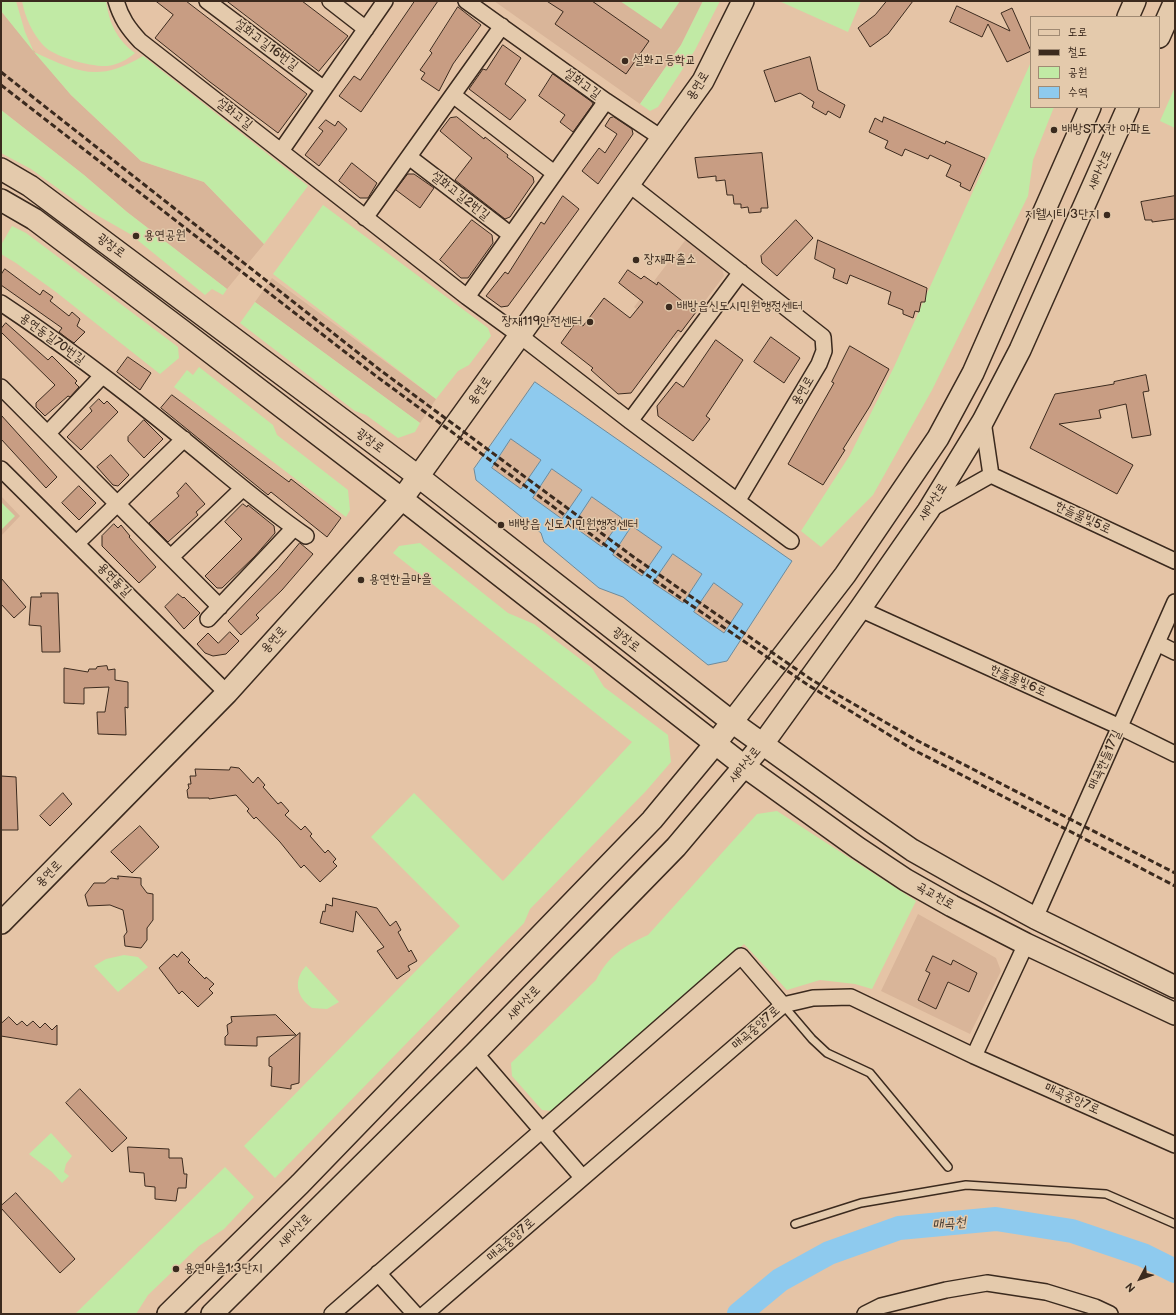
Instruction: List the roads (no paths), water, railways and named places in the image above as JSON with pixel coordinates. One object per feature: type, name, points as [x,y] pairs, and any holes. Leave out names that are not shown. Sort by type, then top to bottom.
[{"type":"main road","name":"용연로","points":[[1,923],[227,693],[402,499],[520,334],[664,139],[703,81],[743,1]]},
{"type":"main road","points":[[1128,16],[1135,1]]},
{"type":"main road","points":[[1160,35],[1175,1]]},
{"type":"main road","points":[[168,1314],[300,1184],[652,820],[715,744],[845,575],[938,438],[973,373],[1090,108]]},
{"type":"main road","name":"새아산로","points":[[212,1314],[475,1053],[676,847],[762,744],[860,610],[928,511],[983,421],[1020,350],[1128,108]]},
{"type":"main road","name":"광장로","points":[[1,169],[36,190],[419,477],[732,722]]},
{"type":"main road","name":"광장로","points":[[1,200],[34,219],[402,499],[715,744]]},
{"type":"main road","points":[[732,722],[912,850],[1035,918],[1175,987]]},
{"type":"main road","name":"곡교천로","points":[[715,744],[858,848],[906,880],[1026,944],[1175,1014]]},
{"type":"street","name":"설화고길","points":[[116,1],[120,16],[128,28],[140,40],[467,297],[520,334]]},
{"type":"street","name":"설화고길16번길","points":[[207,1],[324,89]]},
{"type":"street","points":[[330,1],[366,29]]},
{"type":"street","points":[[281,151],[386,1]]},
{"type":"street","name":"설화고길","points":[[466,1],[606,101],[664,139]]},
{"type":"street","points":[[365,218],[502,26]]},
{"type":"street","points":[[453,95],[554,173]]},
{"type":"street","points":[[467,297],[606,101]]},
{"type":"street","name":"설화고길2번길","points":[[409,157],[511,235]]},
{"type":"street","name":"용연로","points":[[630,185],[823,336],[824,351],[819,364],[738,500]]},
{"type":"street","points":[[630,421],[741,272]]},
{"type":"street","name":"용연동길70번길","points":[[1,303],[31,323],[102,376],[184,439],[242,488],[300,532],[220,607]]},
{"type":"street","points":[[520,334],[630,421],[738,500],[791,541]]},
{"type":"street","points":[[48,433],[102,376]]},
{"type":"street","points":[[1,387],[220,607],[208,619]]},
{"type":"street","points":[[928,511],[991,475],[983,421]]},
{"type":"street","points":[[77,543],[117,502],[184,439]]},
{"type":"street","name":"용연동길","points":[[1,468],[227,693]]},
{"type":"street","name":"한들물빛5로","points":[[991,475],[1175,562]]},
{"type":"street","points":[[171,557],[242,488]]},
{"type":"street","name":"매곡한들17길","points":[[1035,918],[1175,602]]},
{"type":"street","name":"한들물빛6로","points":[[860,610],[1120,727],[1175,754]]},
{"type":"street","points":[[1157,643],[1175,652]]},
{"type":"street","points":[[974,1056],[1026,944]]},
{"type":"street","points":[[332,1314],[741,956],[783,1004]]},
{"type":"street","name":"매곡중앙7로","points":[[425,1314],[783,1004],[813,998],[851,997],[974,1056],[1175,1145]]},
{"type":"street","points":[[475,1053],[582,1177]]},
{"type":"street","points":[[378,1273],[415,1314]]},
{"type":"street","points":[[865,1314],[881,1306],[946,1290],[987,1283],[1046,1292],[1095,1307],[1110,1314]]},
{"type":"lane","points":[[783,1004],[812,1039],[827,1053],[870,1073],[948,1167]]},
{"type":"lane","points":[[795,1224],[861,1203],[966,1185],[1106,1194],[1175,1224]]},
{"type":"water","points":[[535,382],[792,561],[727,661],[708,665],[623,597],[599,588],[544,542],[541,533],[476,480],[474,469]],"holes":[[[511,439],[541,460],[521,489],[492,468]],[[552,469],[582,490],[562,519],[533,498]],[[592,497],[622,518],[602,547],[573,526]],[[632,526],[662,547],[642,576],[613,555]],[[673,554],[702,574],[683,603],[653,583]],[[714,583],[743,604],[724,633],[694,612]]]},
{"type":"waterway","name":"매곡천","points":[[739,1314],[780,1280],[829,1253],[899,1228],[996,1219],[1072,1231],[1143,1255],[1175,1271]]},
{"type":"railway","points":[[1,72],[380,370],[635,558],[812,680],[918,741],[1175,873]]},
{"type":"railway","points":[[1,85],[376,376],[631,564],[808,685],[912,749],[1175,886]]},
{"type":"place","name":"설화고등학교","points":[[625,61]]},
{"type":"place","name":"배방STX칸 아파트","points":[[1054,130]]},
{"type":"place","name":"지웰시티 3단지","points":[[1107,215]]},
{"type":"place","name":"용연공원","points":[[136,236]]},
{"type":"place","name":"장재파출소","points":[[636,260]]},
{"type":"place","name":"배방읍신도시민원행정센터","points":[[669,307]]},
{"type":"place","name":"장재119안전센터","points":[[590,322]]},
{"type":"place","name":"배방읍 신도시민원행정센터","points":[[501,525]]},
{"type":"place","name":"용연한글마을","points":[[361,580]]},
{"type":"place","name":"용연마을1.3단지","points":[[176,1269]]}]
